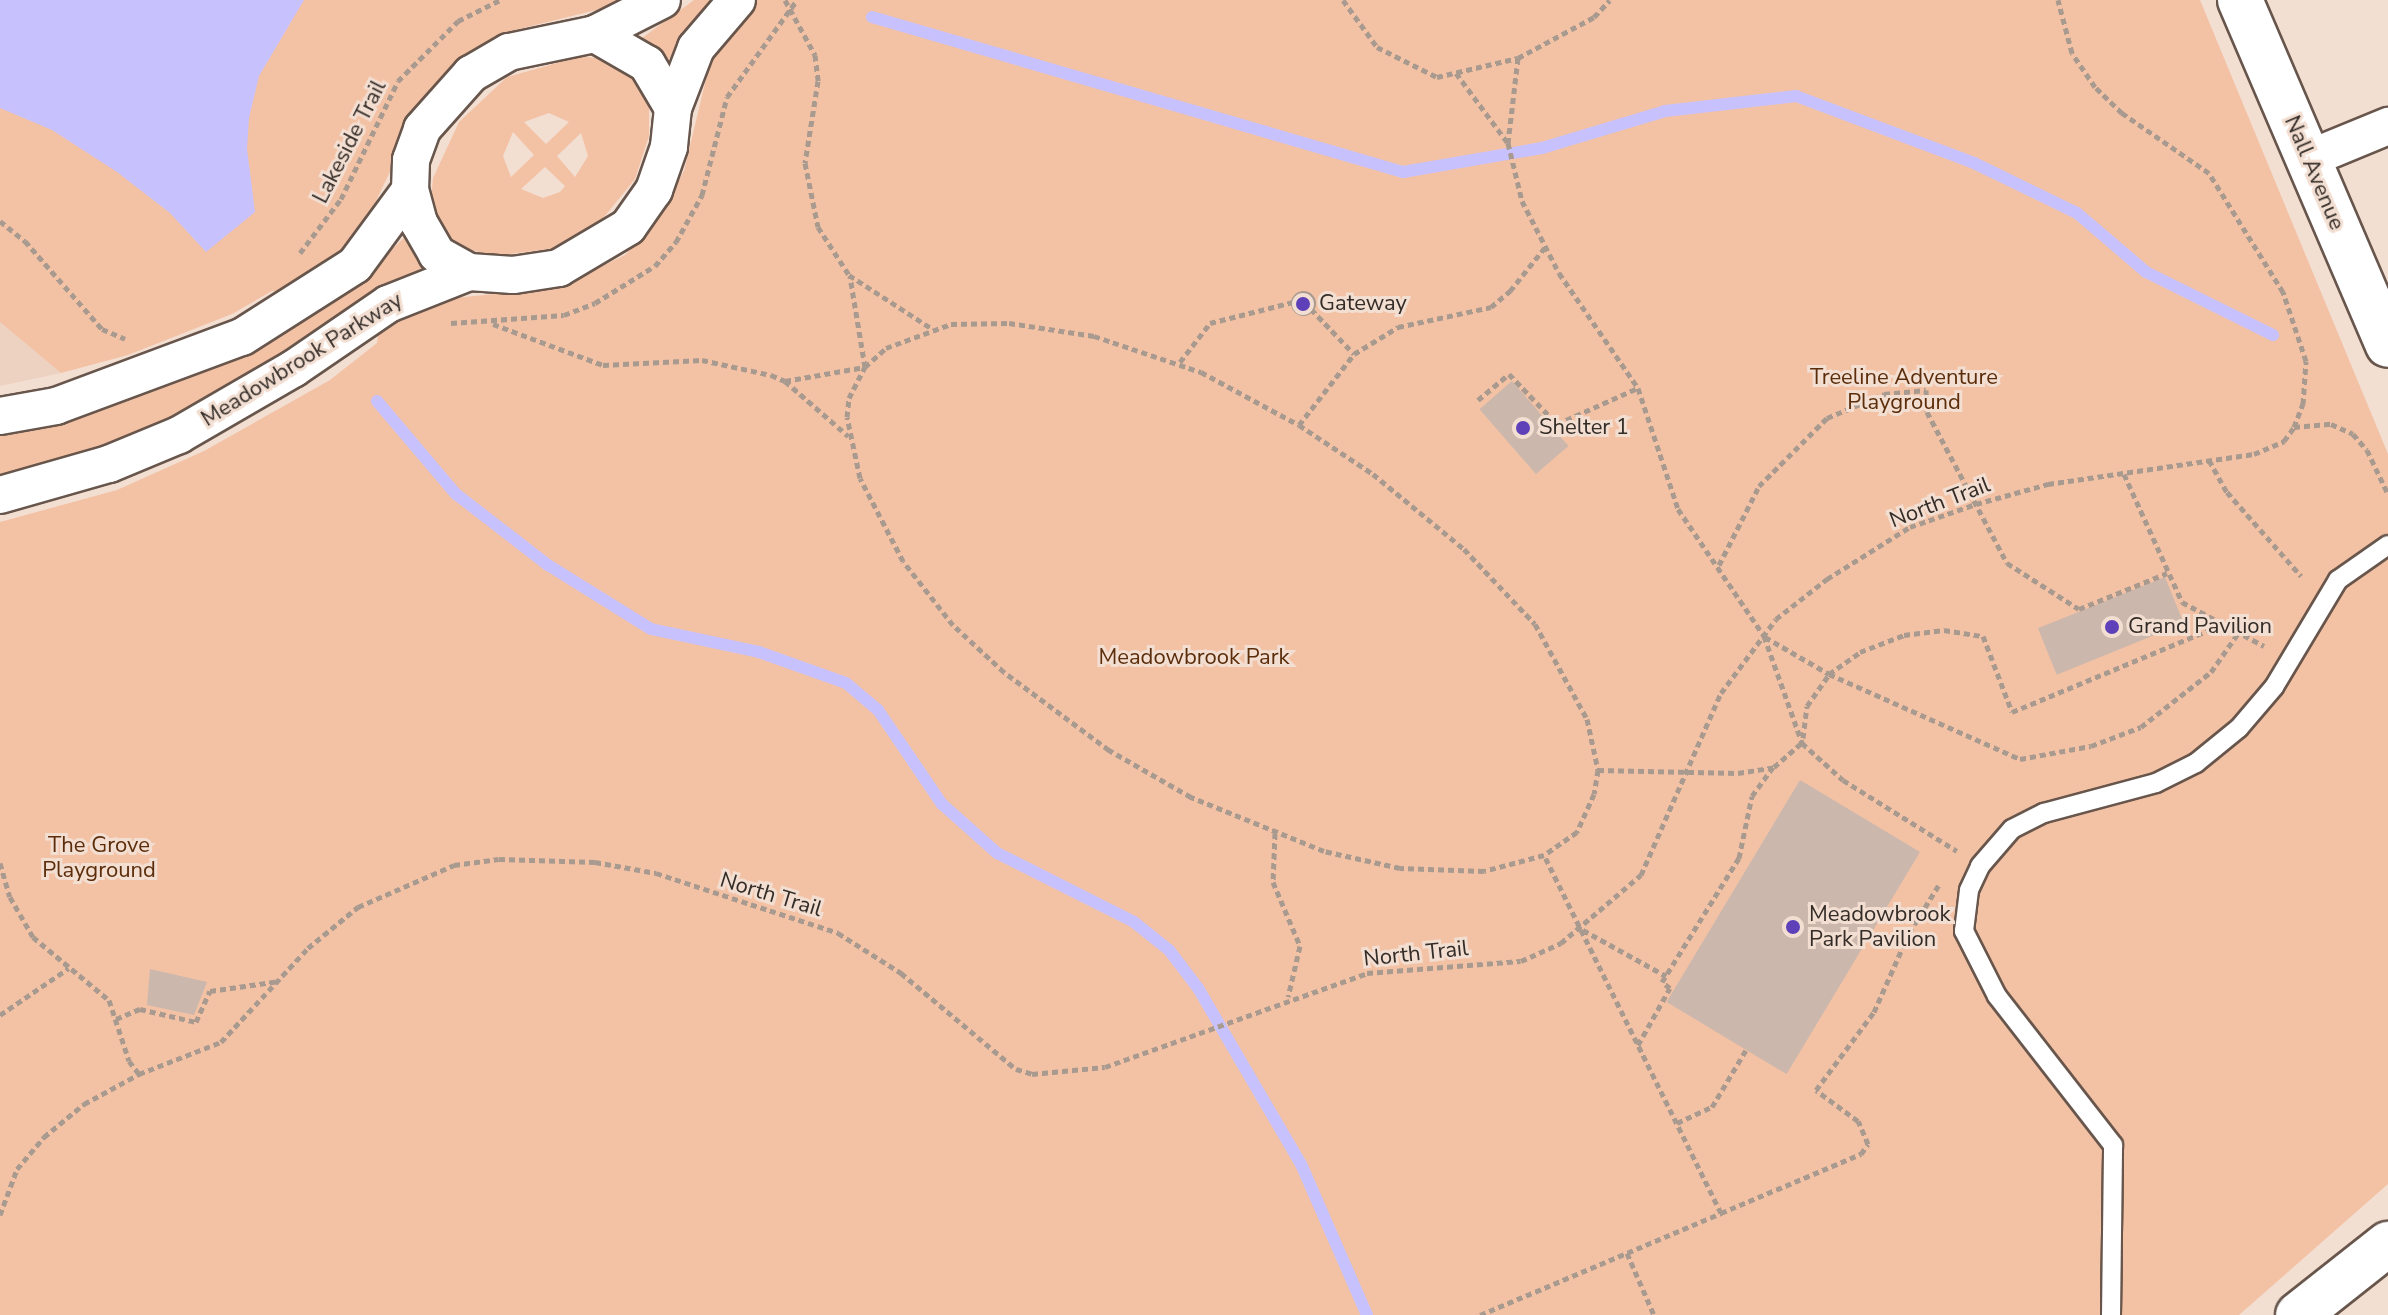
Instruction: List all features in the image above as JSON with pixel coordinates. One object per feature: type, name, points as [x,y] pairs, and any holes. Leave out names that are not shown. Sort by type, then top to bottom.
[{"type":"main road","name":"Nall Avenue","points":[[2240,0],[2388,345]]},
{"type":"main road","points":[[2298,1315],[2388,1244]]},
{"type":"street","name":"Meadowbrook Parkway","points":[[662,0],[595,34],[509,52],[471,74],[422,129],[411,160],[410,190],[419,223],[437,254],[469,272],[513,275],[559,268],[628,227],[654,190],[669,147],[673,108],[696,48],[737,0]]},
{"type":"street","points":[[595,34],[647,64],[673,108]]},
{"type":"street","points":[[2308,159],[2388,126]]},
{"type":"street","name":"Meadowbrook Parkway","points":[[0,416],[56,406],[242,337],[355,265],[410,190]]},
{"type":"street","name":"Meadowbrook Parkway","points":[[0,495],[109,464],[179,435],[293,369],[388,304],[469,272]]},
{"type":"lane","points":[[2111,1315],[2113,1145],[1997,996],[1964,931],[1969,890],[1980,866],[2012,829],[2044,813],[2156,783],[2196,763],[2239,728],[2274,687],[2338,580],[2388,545]]},
{"type":"path","name":"Lakeside Trail","points":[[291,263],[341,199],[398,81],[458,21],[500,0]]},
{"type":"path","points":[[785,0],[812,41],[818,81],[805,163],[808,192],[818,227],[849,275],[865,367]]},
{"type":"path","points":[[1343,0],[1377,47],[1437,77],[1518,58],[1594,17],[1610,0]]},
{"type":"path","points":[[2058,0],[2072,53],[2095,87],[2122,113],[2164,137],[2209,173],[2283,292],[2306,361],[2303,404],[2294,427],[2331,424],[2353,434],[2388,494]]},
{"type":"path","points":[[1518,58],[1508,143],[1522,201],[1546,246],[1638,388],[1678,509],[1764,636],[1802,743],[1843,780],[1955,850],[1952,858]]},
{"type":"path","points":[[1456,73],[1508,143]]},
{"type":"path","points":[[0,221],[25,241],[102,329],[130,340]]},
{"type":"path","points":[[1299,425],[1354,354],[1398,327],[1491,307],[1510,291],[1546,246]]},
{"type":"path","points":[[849,275],[931,328]]},
{"type":"path","points":[[1180,362],[1210,323],[1293,302],[1305,293],[1312,300],[1311,309]]},
{"type":"path","points":[[1293,302],[1299,312],[1311,309]]},
{"type":"path","points":[[1311,309],[1354,354]]},
{"type":"path","points":[[488,322],[603,365],[702,360],[785,381],[865,367]]},
{"type":"path","points":[[970,323],[1052,328],[1180,362],[1299,425],[1373,474],[1516,599],[1577,693],[1598,770],[1594,794],[1577,832],[1544,855],[1513,867],[1454,872],[1375,864],[1275,833],[1191,797],[1109,750],[979,649],[934,603],[903,561],[869,498],[848,436],[849,398],[865,367],[886,348],[931,328],[970,323]]},
{"type":"path","points":[[1478,400],[1509,374],[1557,424],[1638,388]]},
{"type":"path","points":[[785,381],[848,436]]},
{"type":"path","points":[[1719,566],[1759,486],[1790,450],[1827,418],[1884,394],[1926,390],[1927,412],[2007,563],[2079,609],[2167,573]]},
{"type":"path","name":"North Trail","points":[[0,1215],[17,1169],[44,1137],[84,1104],[139,1074],[221,1042],[308,948],[358,907],[454,865],[499,859],[595,862],[656,873],[838,933],[901,973],[1016,1069],[1061,1075],[1145,1052],[1288,998],[1367,973],[1521,961],[1582,929],[1641,875],[1721,693],[1776,619],[1870,550],[1910,527],[1976,504],[2048,484],[2124,474],[2273,447],[2294,427]]},
{"type":"path","points":[[2209,460],[2227,492],[2301,576]]},
{"type":"path","points":[[2124,474],[2182,602],[2264,646]]},
{"type":"path","points":[[1638,1045],[1670,988],[1662,982],[1739,858],[1752,796],[1774,767],[1802,743],[1807,706],[1829,674],[1860,652],[1904,635],[1944,630],[1983,636],[2012,712],[2223,624]]},
{"type":"path","points":[[1764,636],[1829,674],[2020,759],[2091,746],[2141,727],[2211,672],[2239,632]]},
{"type":"path","points":[[1598,770],[1738,773],[1774,767]]},
{"type":"path","points":[[1275,833],[1273,882],[1300,946],[1288,998]]},
{"type":"path","points":[[1544,855],[1721,1213]]},
{"type":"path","points":[[0,863],[10,897],[33,937],[109,1000],[129,1061],[139,1074]]},
{"type":"path","points":[[1480,1315],[1861,1154],[1868,1144],[1858,1121],[1816,1090],[1874,1012],[1909,933],[1941,879]]},
{"type":"path","points":[[1582,929],[1666,976]]},
{"type":"path","points":[[0,1015],[69,968]]},
{"type":"path","points":[[116,1019],[140,1009],[196,1022],[210,991],[279,981]]},
{"type":"path","points":[[1677,1123],[1712,1107],[1746,1050]]},
{"type":"path","points":[[1627,1253],[1654,1315]]},
{"type":"shaded area","points":[[0,0],[304,0],[259,76],[249,118],[247,149],[255,212],[206,252],[170,213],[117,172],[52,130],[0,108]]},
{"type":"shaded area","points":[[0,322],[61,373],[0,386]]},
{"type":"green space","points":[[0,0],[637,0],[515,30],[461,59],[424,100],[366,222],[340,253],[294,293],[272,291],[232,314],[128,355],[61,373],[0,322]]},
{"type":"green space","points":[[694,0],[716,0],[665,64],[642,38]]},
{"type":"green space","name":"Meadowbrook Park","points":[[754,0],[2200,0],[2388,454],[2388,1184],[2239,1315],[0,1315],[0,522],[117,490],[204,451],[330,380],[377,343],[379,327],[434,300],[557,288],[625,255],[650,230],[684,171],[712,54]]},
{"type":"green space","points":[[582,56],[628,63],[649,95],[649,136],[635,179],[600,222],[556,248],[494,256],[456,246],[441,234],[431,200],[433,178],[459,122],[507,77]],"holes":[[[549,113],[569,122],[546,144],[524,122]],[[513,132],[534,155],[511,177],[503,156]],[[581,133],[588,156],[575,177],[557,156]],[[545,167],[565,186],[560,192],[543,198],[521,189]]]},
{"type":"green space","points":[[406,236],[427,263],[424,268],[374,291],[291,354],[186,413],[86,456],[0,479],[0,429],[86,412],[205,369],[349,290]]},
{"type":"building","name":"Shelter 1","points":[[1512,381],[1568,446],[1536,474],[1480,409]]},
{"type":"building","name":"Grand Pavilion","points":[[2165,577],[2184,623],[2057,675],[2038,628]]},
{"type":"building","name":"Meadowbrook Park Pavilion","points":[[1800,780],[1920,852],[1787,1074],[1667,1002]]},
{"type":"building","points":[[150,969],[207,982],[194,1015],[147,1005]]},
{"type":"waterway","points":[[872,17],[1403,172],[1542,148],[1665,111],[1796,96],[1974,163],[2077,213],[2146,272],[2273,335]]},
{"type":"waterway","points":[[377,401],[456,494],[548,565],[651,629],[759,652],[846,683],[878,710],[942,804],[997,853],[1134,922],[1169,950],[1198,988],[1301,1164],[1367,1315]]},
{"type":"place","name":"Gateway","points":[[1303,304]]},
{"type":"place","name":"Shelter 1","points":[[1523,428]]},
{"type":"place","name":"Grand Pavilion","points":[[2112,627]]},
{"type":"place","name":"Meadowbrook Park Pavilion","points":[[1793,927]]},
{"type":"park label","name":"Treeline Adventure Playground","points":[[1904,390]]},
{"type":"park label","name":"The Grove Playground","points":[[99,858]]}]
